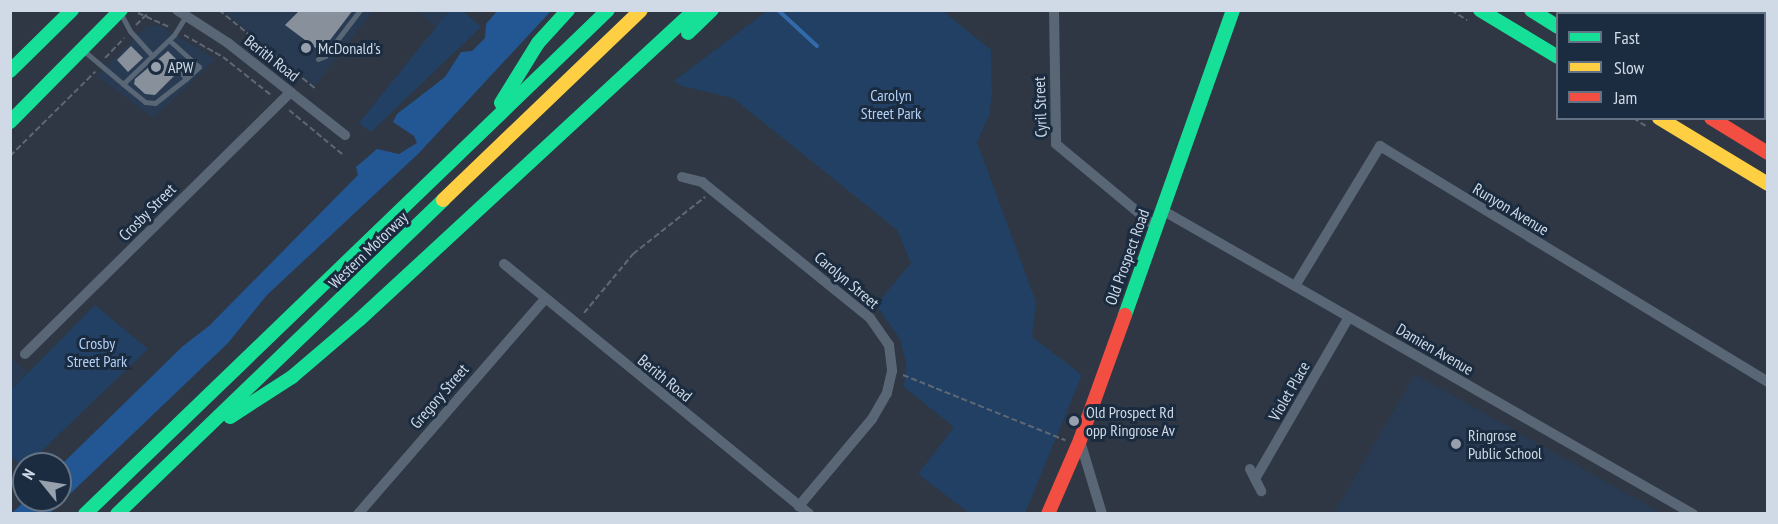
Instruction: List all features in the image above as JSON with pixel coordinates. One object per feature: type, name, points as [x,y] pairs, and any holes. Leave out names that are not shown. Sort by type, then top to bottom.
[{"type":"main road","points":[[10,71],[72,10]]},
{"type":"main road","points":[[485,129],[538,43],[568,10]]},
{"type":"main road","name":"Western Motorway","points":[[85,513],[608,10]]},
{"type":"main road","name":"Western Motorway","points":[[117,513],[641,10]]},
{"type":"main road","points":[[505,188],[550,140],[695,10]]},
{"type":"main road","points":[[193,441],[292,377],[505,188],[603,109],[712,10]]},
{"type":"main road","name":"Old Prospect Road","points":[[1048,513],[1080,440],[1233,10]]},
{"type":"main road","points":[[1531,10],[1556,26]]},
{"type":"main road","points":[[10,122],[121,11]]},
{"type":"main road","points":[[1488,13],[1556,56]]},
{"type":"main road","points":[[1662,120],[1767,184]]},
{"type":"main road","points":[[1714,120],[1767,153]]},
{"type":"street","name":"Cyril Street","points":[[1054,10],[1056,144],[1156,227]]},
{"type":"street","name":"Berith Road","points":[[182,13],[291,92],[345,135]]},
{"type":"street","name":"Crosby Street","points":[[25,354],[291,92]]},
{"type":"street","name":"Runyon Avenue","points":[[1295,286],[1380,146],[1767,382]]},
{"type":"street","name":"Carolyn Street","points":[[682,177],[702,182],[870,318],[889,345],[892,371],[887,393],[872,418],[799,506]]},
{"type":"street","name":"Damien Avenue","points":[[1162,210],[1693,513]]},
{"type":"street","name":"Berith Road","points":[[504,264],[544,300],[809,513]]},
{"type":"street","name":"Gregory Street","points":[[358,513],[544,300]]},
{"type":"street","name":"Violet Place","points":[[1261,491],[1253,474],[1349,317]]},
{"type":"street","points":[[1080,440],[1102,513]]},
{"type":"lane","points":[[318,58],[325,56],[360,10]]},
{"type":"lane","points":[[121,11],[130,31],[151,54]]},
{"type":"lane","points":[[123,84],[177,31],[182,13]]},
{"type":"lane","points":[[82,50],[145,102],[154,103],[199,67],[169,40]]},
{"type":"lane","points":[[179,69],[186,79]]},
{"type":"path","points":[[219,10],[316,89]]},
{"type":"path","points":[[138,13],[147,14],[223,57],[342,154]]},
{"type":"path","points":[[10,156],[147,14]]},
{"type":"path","points":[[574,324],[633,254],[713,191]]},
{"type":"path","points":[[892,371],[1061,440],[1080,440]]},
{"type":"shaded area","name":"McDonald's","points":[[223,11],[373,11],[315,86]]},
{"type":"shaded area","points":[[417,11],[449,11],[436,27]]},
{"type":"shaded area","points":[[497,11],[551,11],[419,153],[267,295],[228,343],[72,492],[72,454],[183,346],[209,326],[358,175],[356,167],[377,149],[399,154],[417,143],[414,136],[393,122],[397,114],[445,77],[461,52],[472,51],[485,38],[486,24]]},
{"type":"shaded area","name":"APW","points":[[158,25],[216,59],[153,118],[97,76],[147,26]]},
{"type":"shaded area","points":[[11,358],[28,372],[11,390]]},
{"type":"shaded area","name":"Ringrose Public School","points":[[1415,374],[1661,513],[1334,513]]},
{"type":"shaded area","points":[[13,512],[51,512],[50,513]]},
{"type":"green space","name":"Carolyn Street Park","points":[[768,10],[943,11],[991,50],[992,94],[989,116],[977,142],[1036,302],[1032,337],[1082,375],[1025,513],[969,513],[918,474],[954,427],[904,387],[906,363],[900,339],[876,305],[911,263],[897,230],[733,98],[682,86],[674,81]]},
{"type":"green space","points":[[449,11],[463,11],[481,27],[371,132],[359,123]]},
{"type":"green space","name":"Crosby Street Park","points":[[95,305],[148,349],[41,452],[12,452],[11,457],[11,390]]},
{"type":"building","points":[[300,10],[353,10],[321,52],[285,25]]},
{"type":"building","points":[[131,46],[143,58],[128,72],[117,60]]},
{"type":"building","points":[[168,51],[181,64],[174,68],[176,74],[155,95],[145,94],[134,84],[135,79]]},
{"type":"waterway","points":[[778,10],[817,46]]},
{"type":"traffic: fast","points":[[10,71],[72,10]]},
{"type":"traffic: fast","points":[[10,122],[121,10]]},
{"type":"traffic: fast","points":[[501,103],[538,43],[568,10]]},
{"type":"traffic: fast","points":[[85,514],[608,10]]},
{"type":"traffic: fast","points":[[230,417],[292,377],[360,319],[695,10]]},
{"type":"traffic: fast","points":[[688,33],[712,10]]},
{"type":"traffic: fast","points":[[1125,315],[1233,10]]},
{"type":"traffic: fast","points":[[1480,10],[1556,56]]},
{"type":"traffic: fast","points":[[1531,10],[1556,26]]},
{"type":"traffic: fast","points":[[117,514],[443,200]]},
{"type":"traffic: slow","points":[[443,200],[641,10]]},
{"type":"traffic: slow","points":[[1662,120],[1768,184]]},
{"type":"traffic: jam","points":[[1714,120],[1768,153]]},
{"type":"traffic: jam","points":[[1048,514],[1080,440],[1125,315]]},
{"type":"place","name":"McDonald's","points":[[306,48]]},
{"type":"place","name":"APW","points":[[156,67]]},
{"type":"place","name":"Old Prospect Rd opp Ringrose Av","points":[[1074,421]]},
{"type":"place","name":"Ringrose Public School","points":[[1456,444]]}]
